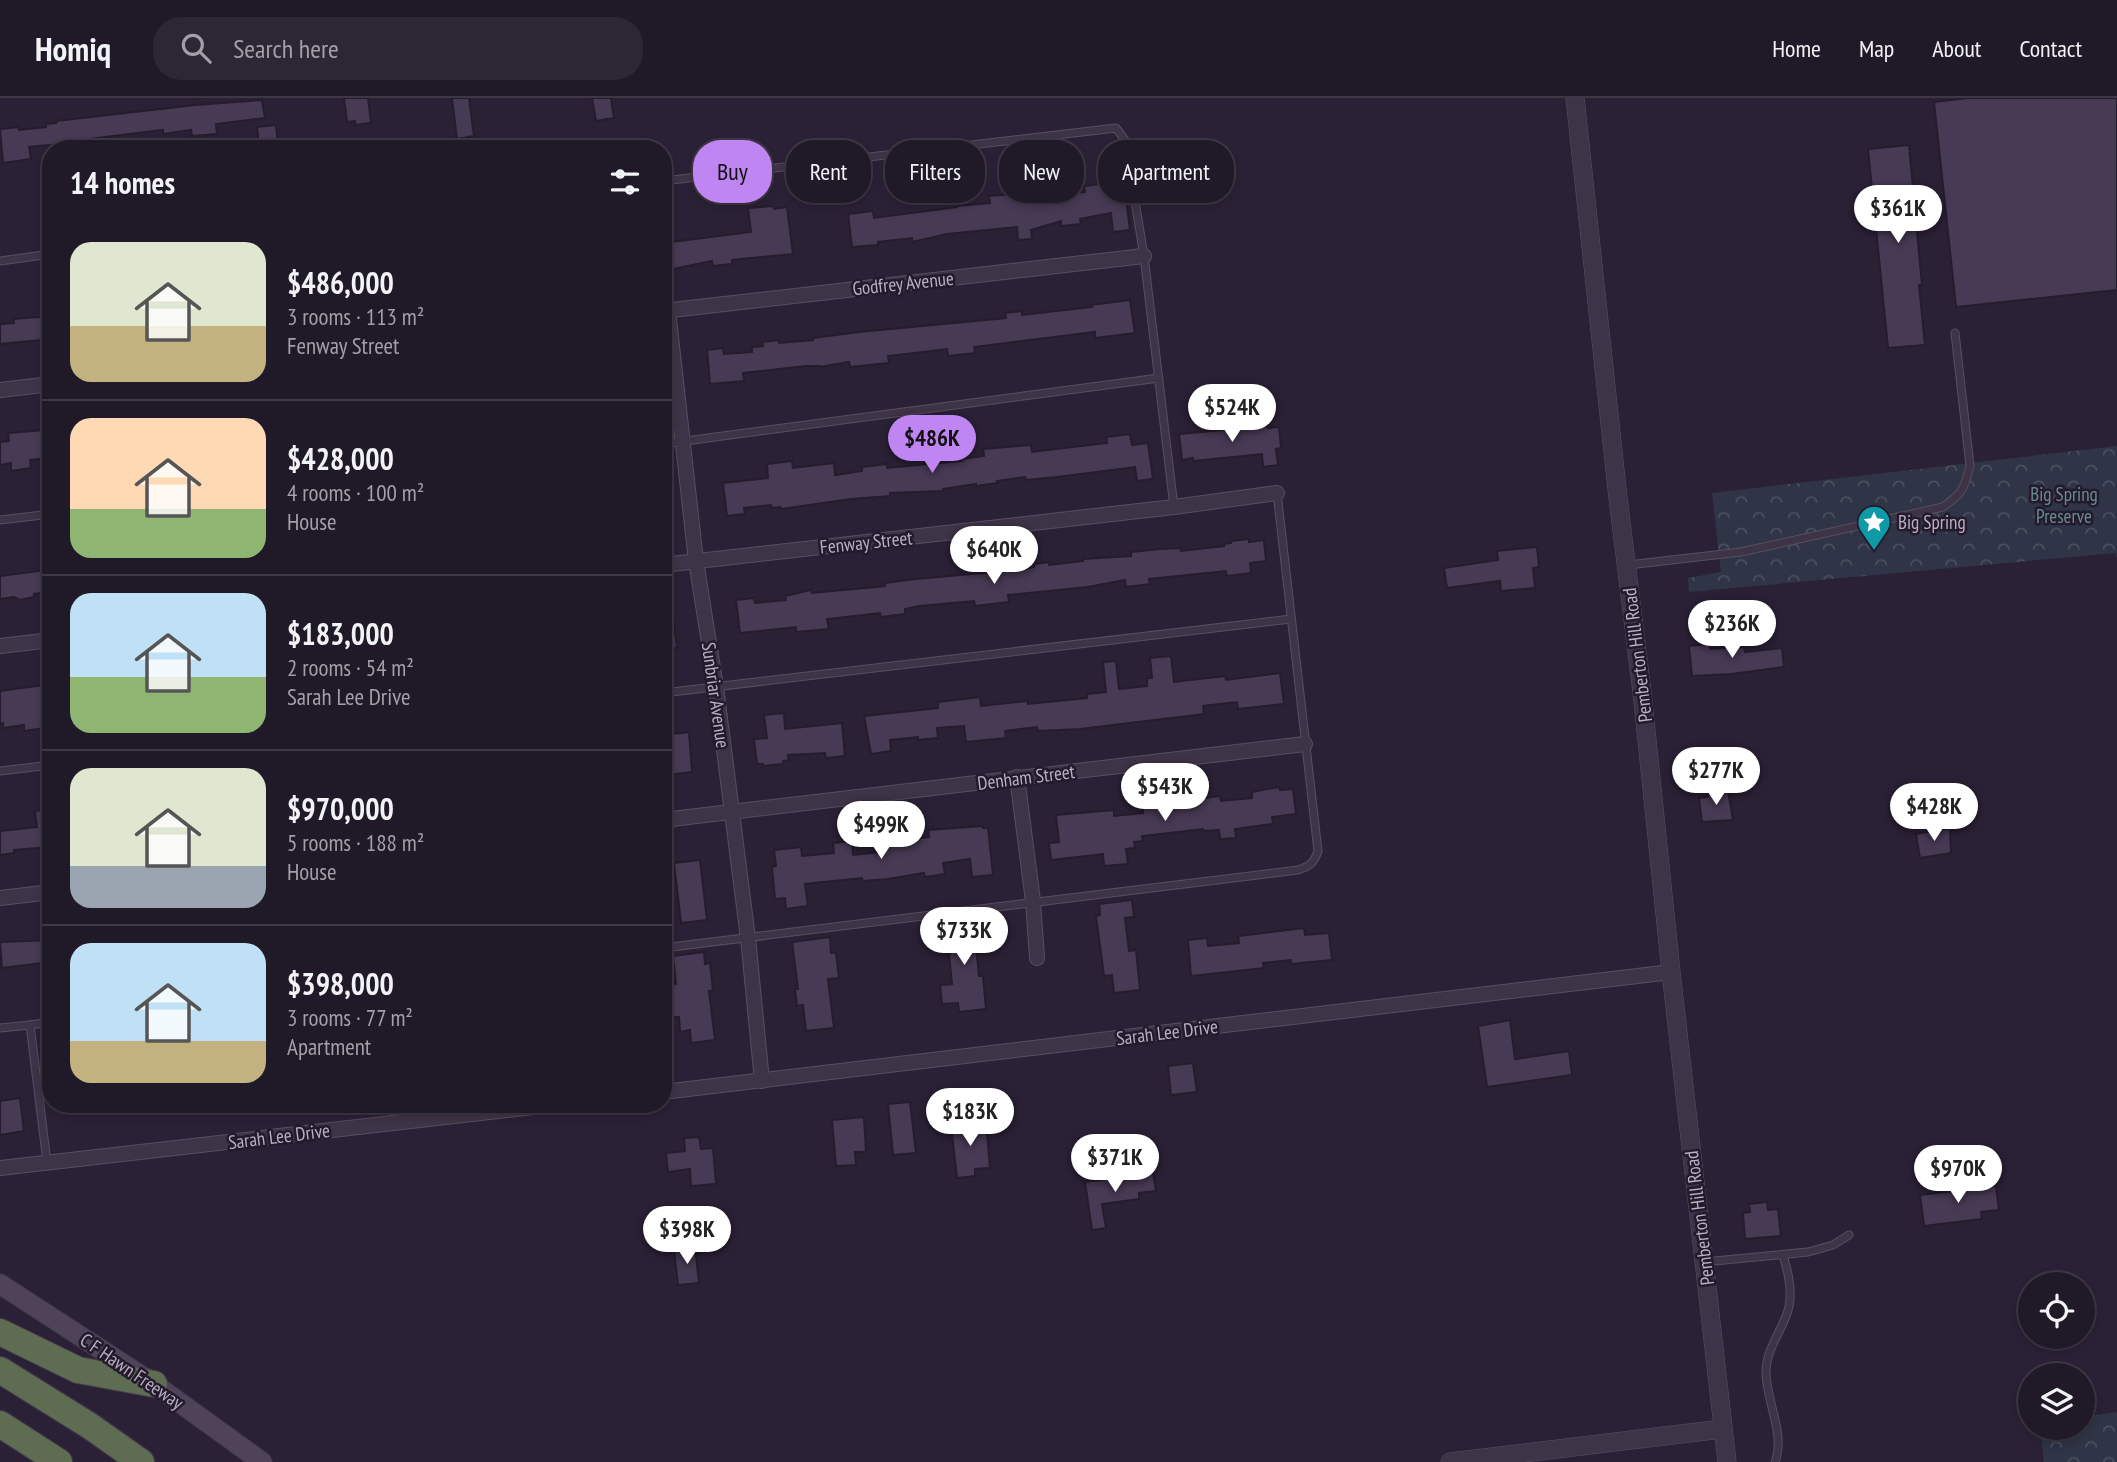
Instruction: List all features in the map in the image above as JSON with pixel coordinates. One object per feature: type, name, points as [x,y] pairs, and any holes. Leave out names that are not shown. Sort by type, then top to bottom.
[{"type":"highway","points":[[0,1332],[78,1370],[154,1384]]},
{"type":"highway","points":[[0,1370],[90,1426],[141,1462]]},
{"type":"highway","points":[[0,1424],[59,1462]]},
{"type":"main road","name":"C F Hawn Freeway","points":[[0,1284],[154,1384],[262,1462]]},
{"type":"street","name":"Pemberton Hill Road","points":[[1575,98],[1727,1462]]},
{"type":"street","name":"Godfrey Avenue","points":[[672,309],[1144,256]]},
{"type":"street","name":"Sunbriar Avenue","points":[[672,360],[696,561],[733,812],[762,1081]]},
{"type":"street","points":[[0,390],[42,385]]},
{"type":"street","name":"Fenway Street","points":[[672,564],[1277,493]]},
{"type":"street","points":[[0,646],[42,641]]},
{"type":"street","name":"Denham Street","points":[[672,819],[1305,744]]},
{"type":"street","points":[[1017,778],[1033,901],[1037,958]]},
{"type":"street","points":[[0,898],[42,893]]},
{"type":"street","name":"Sarah Lee Drive","points":[[672,1091],[1671,972]]},
{"type":"street","name":"Sarah Lee Drive","points":[[0,1168],[481,1113]]},
{"type":"street","points":[[1450,1462],[1723,1429]]},
{"type":"lane","points":[[672,180],[1116,128],[1125,140],[1144,256],[1174,507]]},
{"type":"lane","points":[[0,261],[42,255]]},
{"type":"lane","points":[[1626,566],[1741,552],[1943,507],[1951,502],[1959,496],[1970,466],[1955,333]]},
{"type":"lane","points":[[672,443],[1159,379]]},
{"type":"lane","points":[[672,947],[1298,870],[1309,866],[1318,851],[1277,493]]},
{"type":"lane","points":[[0,520],[42,515]]},
{"type":"lane","points":[[672,692],[1291,619]]},
{"type":"lane","points":[[0,771],[42,766]]},
{"type":"lane","points":[[0,1028],[42,1023]]},
{"type":"lane","points":[[30,1024],[47,1163]]},
{"type":"lane","points":[[1704,1262],[1808,1252],[1833,1245],[1849,1235]]},
{"type":"lane","points":[[1775,1462],[1779,1452],[1766,1369],[1771,1348],[1791,1300],[1789,1276],[1783,1255]]},
{"type":"green space","name":"Big Spring Preserve","points":[[2117,446],[2117,558],[2115,553],[1689,592],[1688,578],[1721,572],[1712,493]]},
{"type":"green space","points":[[2117,1412],[2117,1462],[2044,1462],[2041,1440],[2095,1440],[2095,1415]]},
{"type":"building","points":[[344,98],[368,98],[371,123],[355,125],[355,121],[347,122]]},
{"type":"building","points":[[452,98],[469,98],[474,136],[457,139]]},
{"type":"building","points":[[592,98],[611,98],[614,118],[596,121]]},
{"type":"building","points":[[1968,98],[2117,98],[2117,290],[1956,307],[1934,102]]},
{"type":"building","points":[[262,100],[265,118],[216,124],[217,134],[192,136],[191,130],[163,134],[163,130],[80,140],[42,140],[42,146],[29,147],[31,159],[3,163],[0,129],[46,127],[46,124],[56,121]]},
{"type":"building","points":[[276,125],[278,140],[258,140],[257,127]]},
{"type":"building","points":[[1909,145],[1925,345],[1888,348],[1868,149]]},
{"type":"building","points":[[1098,184],[1098,203],[1127,203],[1130,230],[1113,232],[1111,213],[1080,219],[1081,224],[1061,226],[1061,221],[1031,230],[1032,239],[1018,240],[1017,227],[947,234],[912,242],[912,238],[852,247],[848,214],[873,211],[874,218],[990,203],[989,196],[999,195],[999,203],[1084,203],[1084,186]]},
{"type":"building","points":[[787,207],[793,254],[732,260],[732,264],[713,266],[712,261],[672,269],[672,242],[751,232],[748,208]]},
{"type":"building","points":[[1130,300],[1135,333],[1095,338],[1095,332],[974,347],[975,353],[948,356],[947,349],[888,356],[889,363],[850,367],[849,362],[743,373],[744,381],[710,384],[707,350],[723,348],[724,354],[752,352],[752,347],[763,346],[762,342],[813,340],[859,332],[1006,318],[1005,313],[1022,311],[1022,315]]},
{"type":"building","points":[[42,317],[42,340],[0,344],[0,324],[14,323],[13,319]]},
{"type":"building","points":[[1279,427],[1281,448],[1276,449],[1278,465],[1263,467],[1262,454],[1182,460],[1179,434]]},
{"type":"building","points":[[42,430],[42,459],[30,460],[31,468],[11,471],[11,463],[0,465],[0,442],[9,441],[8,433]]},
{"type":"building","points":[[1130,434],[1132,445],[1148,443],[1153,479],[1137,481],[1135,467],[1026,480],[1025,477],[943,491],[890,493],[890,496],[781,509],[772,508],[771,505],[744,508],[745,514],[727,516],[723,483],[768,478],[767,464],[792,461],[793,468],[834,463],[835,475],[862,471],[862,467],[887,464],[887,468],[962,461],[961,459],[984,456],[983,449],[1031,445],[1032,452],[1107,443],[1106,437]]},
{"type":"building","points":[[1249,539],[1249,542],[1264,540],[1266,561],[1250,563],[1251,573],[1227,576],[1226,571],[1149,579],[1150,584],[1126,587],[1125,580],[1088,587],[1008,595],[1009,602],[975,606],[974,601],[919,606],[905,609],[905,614],[881,617],[880,613],[827,619],[829,629],[796,632],[796,627],[740,633],[736,600],[754,598],[755,603],[786,600],[785,596],[811,590],[812,593],[885,586],[885,583],[916,579],[1025,569],[1034,567],[1034,564],[1049,562],[1049,565],[1083,559],[1131,556],[1131,552],[1181,548],[1181,551],[1224,546],[1231,541]]},
{"type":"building","points":[[1537,547],[1539,567],[1533,568],[1535,588],[1501,591],[1500,581],[1447,588],[1444,568],[1498,560],[1497,551]]},
{"type":"building","points":[[42,571],[42,593],[20,600],[14,597],[0,599],[0,576]]},
{"type":"building","points":[[672,609],[677,648],[672,649]]},
{"type":"building","points":[[1710,644],[1710,649],[1744,647],[1745,652],[1782,648],[1784,667],[1692,676],[1689,646]]},
{"type":"building","points":[[1171,656],[1174,682],[1225,676],[1226,680],[1280,673],[1284,704],[1238,709],[1237,702],[1203,706],[1204,714],[1080,729],[1038,731],[1037,727],[1005,731],[1006,738],[966,742],[964,726],[937,728],[938,738],[890,740],[891,751],[871,754],[864,716],[938,708],[938,702],[980,697],[981,706],[1087,698],[1087,694],[1106,692],[1103,662],[1116,661],[1119,689],[1147,686],[1147,678],[1152,678],[1150,658]]},
{"type":"building","points":[[42,685],[42,728],[24,731],[24,725],[3,728],[3,723],[0,724],[0,691]]},
{"type":"building","points":[[784,713],[785,729],[842,723],[845,756],[826,758],[825,753],[788,755],[789,760],[783,761],[783,764],[757,764],[754,739],[767,738],[764,715]]},
{"type":"building","points":[[689,732],[692,772],[672,774],[672,734]]},
{"type":"building","points":[[1279,787],[1280,790],[1293,789],[1296,814],[1272,817],[1273,824],[1235,829],[1236,838],[1220,839],[1219,830],[1203,829],[1142,836],[1143,841],[1134,842],[1135,848],[1126,849],[1128,864],[1104,866],[1103,854],[1051,860],[1049,843],[1059,842],[1056,815],[1114,810],[1114,816],[1143,813],[1143,806],[1220,796],[1221,801],[1252,798],[1252,792]]},
{"type":"building","points":[[1728,790],[1733,820],[1702,822],[1699,798],[1708,797],[1707,793]]},
{"type":"building","points":[[42,810],[42,848],[14,850],[14,853],[0,855],[0,831],[37,827],[35,811]]},
{"type":"building","points":[[983,826],[988,828],[993,875],[972,877],[970,859],[943,863],[945,874],[925,877],[924,873],[888,879],[863,881],[862,878],[805,884],[808,906],[786,909],[785,898],[775,899],[772,867],[776,866],[774,850],[801,847],[802,856],[834,853],[833,843],[852,841],[853,855],[880,852],[878,837],[899,835],[900,840],[929,837],[928,830]]},
{"type":"building","points":[[1950,828],[1951,853],[1920,858],[1916,834]]},
{"type":"building","points":[[700,860],[707,920],[681,923],[674,863]]},
{"type":"building","points":[[1132,900],[1134,917],[1125,918],[1129,951],[1136,950],[1140,990],[1114,993],[1112,975],[1104,976],[1096,916],[1100,915],[1099,904]]},
{"type":"building","points":[[981,919],[982,934],[975,935],[986,1009],[959,1012],[958,1003],[942,1004],[940,985],[952,984],[946,923]]},
{"type":"building","points":[[1304,928],[1305,935],[1329,933],[1332,960],[1291,964],[1291,960],[1263,963],[1264,968],[1191,976],[1188,940],[1207,938],[1208,946],[1239,943],[1238,936]]},
{"type":"building","points":[[830,937],[831,953],[836,953],[839,978],[828,979],[834,1028],[806,1031],[803,1005],[797,1006],[795,989],[798,989],[792,942]]},
{"type":"building","points":[[42,940],[42,963],[2,968],[0,942]]},
{"type":"building","points":[[704,952],[705,964],[710,963],[713,990],[709,991],[715,1040],[691,1043],[690,1030],[680,1032],[679,1017],[672,1017],[672,984],[676,984],[673,956]]},
{"type":"building","points":[[1510,1020],[1515,1059],[1569,1051],[1572,1075],[1487,1087],[1478,1026]]},
{"type":"building","points":[[1193,1063],[1197,1092],[1171,1095],[1168,1066]]},
{"type":"building","points":[[20,1098],[24,1131],[0,1135],[0,1101]]},
{"type":"building","points":[[910,1102],[916,1153],[893,1155],[888,1104]]},
{"type":"building","points":[[864,1117],[866,1152],[855,1152],[856,1165],[836,1166],[832,1120]]},
{"type":"building","points":[[986,1121],[990,1168],[975,1169],[975,1176],[957,1178],[951,1125]]},
{"type":"building","points":[[699,1137],[701,1149],[713,1148],[716,1184],[691,1186],[690,1169],[668,1172],[666,1153],[685,1151],[684,1138]]},
{"type":"building","points":[[1153,1173],[1156,1191],[1139,1193],[1139,1199],[1102,1204],[1106,1228],[1092,1230],[1085,1182]]},
{"type":"building","points":[[1996,1186],[1999,1210],[1981,1212],[1982,1219],[1924,1226],[1920,1195]]},
{"type":"building","points":[[1767,1202],[1768,1210],[1778,1209],[1781,1236],[1745,1239],[1743,1213],[1750,1212],[1749,1204]]},
{"type":"building","points":[[695,1247],[699,1283],[678,1285],[674,1249]]},
{"type":"place","name":"Big Spring","points":[[1874,552]]}]
